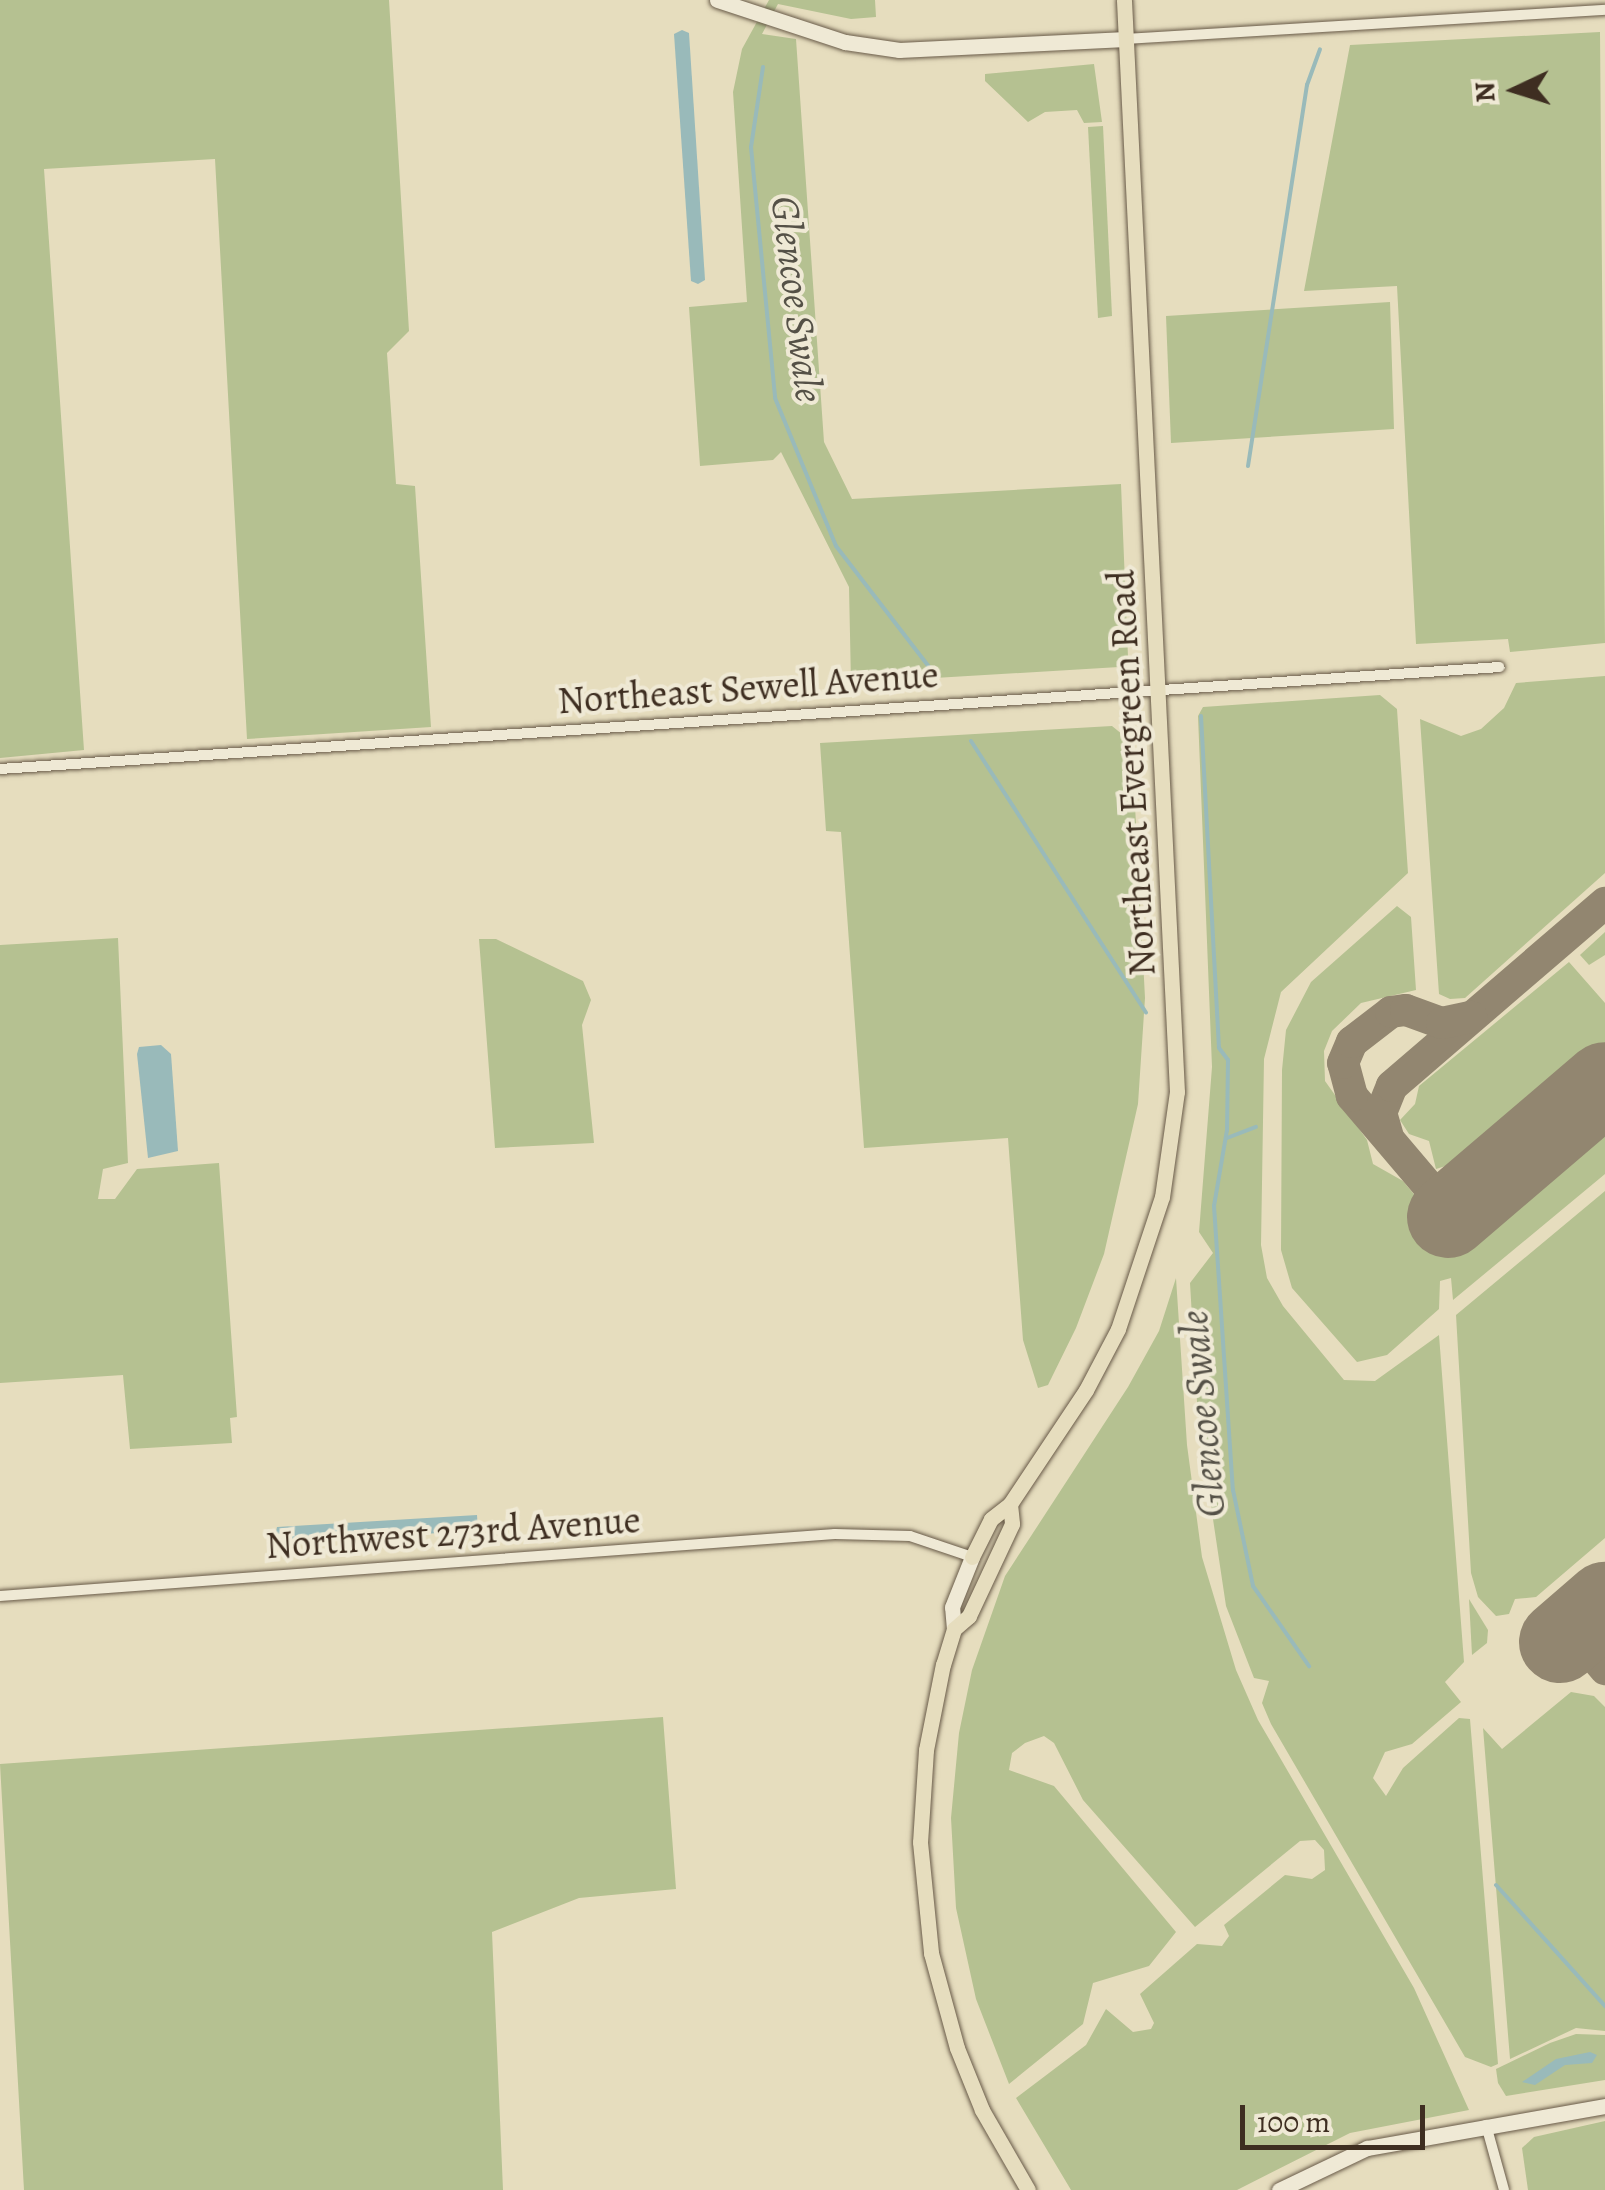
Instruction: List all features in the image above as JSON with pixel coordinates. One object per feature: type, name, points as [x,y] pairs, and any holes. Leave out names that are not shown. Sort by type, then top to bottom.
[{"type":"main road","points":[[717,0],[844,42],[899,50],[1126,39]]},
{"type":"main road","name":"Northeast Evergreen Road","points":[[1028,2190],[997,2138],[957,2048],[926,1921],[921,1795],[933,1706],[954,1629],[952,1606],[991,1518],[1010,1504],[1118,1328],[1144,1264],[1169,1163],[1178,1039],[1124,0]]},
{"type":"main road","name":"Northeast Evergreen Road","points":[[954,1629],[969,1616],[1012,1524],[1010,1504]]},
{"type":"main road","points":[[1279,2190],[1368,2148],[1605,2106]]},
{"type":"street","points":[[1126,39],[1605,10]]},
{"type":"street","name":"Northeast Sewell Avenue","points":[[0,769],[1500,667]]},
{"type":"street","name":"Northwest 273rd Avenue","points":[[0,1596],[836,1534],[910,1536],[972,1557]]},
{"type":"street","points":[[1486,2125],[1504,2190]]},
{"type":"green space","points":[[0,0],[389,0],[409,331],[387,353],[396,484],[415,486],[431,727],[247,739],[215,159],[44,169],[84,750],[0,758]]},
{"type":"green space","points":[[769,0],[875,0],[876,17],[851,19],[778,4],[762,34],[796,39],[824,442],[852,499],[1121,484],[1128,657],[1119,667],[851,683],[849,587],[781,452],[773,460],[700,466],[689,307],[747,302],[733,92],[742,49]]},
{"type":"green space","points":[[1600,32],[1605,643],[1510,652],[1508,639],[1416,644],[1397,286],[1304,291],[1350,45]]},
{"type":"green space","points":[[1094,64],[1102,122],[1084,123],[1077,110],[1045,112],[1028,122],[985,81],[985,74]]},
{"type":"green space","points":[[1103,126],[1112,316],[1098,318],[1088,127]]},
{"type":"green space","points":[[1390,302],[1394,429],[1171,443],[1166,316]]},
{"type":"green space","points":[[1605,676],[1605,873],[1465,998],[1450,999],[1439,994],[1420,719],[1461,736],[1481,729],[1504,708],[1516,683]]},
{"type":"green space","points":[[1380,695],[1397,709],[1408,873],[1281,992],[1264,1059],[1261,1245],[1267,1278],[1283,1306],[1344,1380],[1375,1381],[1439,1335],[1464,1662],[1445,1682],[1461,1702],[1412,1744],[1385,1752],[1373,1778],[1386,1796],[1403,1768],[1459,1718],[1470,1719],[1498,2064],[1491,2067],[1465,2057],[1271,1724],[1262,1703],[1269,1681],[1254,1678],[1226,1606],[1198,1419],[1190,1283],[1213,1253],[1199,1232],[1212,1067],[1198,716],[1203,707]]},
{"type":"green space","points":[[1112,726],[1128,739],[1133,767],[1145,998],[1138,1104],[1104,1254],[1076,1328],[1048,1385],[1038,1388],[1023,1340],[1008,1138],[864,1148],[841,832],[826,831],[820,743]]},
{"type":"green space","points":[[1397,906],[1411,917],[1416,990],[1361,1003],[1332,1031],[1324,1051],[1325,1081],[1367,1140],[1373,1164],[1403,1181],[1455,1244],[1605,1120],[1605,1174],[1453,1300],[1451,1278],[1440,1281],[1439,1309],[1387,1355],[1357,1362],[1292,1288],[1281,1250],[1282,1070],[1286,1030],[1311,982]]},
{"type":"green space","points":[[1605,932],[1605,955],[1589,965],[1580,955]]},
{"type":"green space","points":[[118,938],[128,1163],[103,1169],[98,1199],[115,1199],[137,1169],[219,1163],[237,1417],[230,1418],[232,1443],[130,1449],[123,1375],[0,1383],[0,945]]},
{"type":"green space","points":[[479,939],[496,939],[583,981],[591,1000],[582,1025],[594,1143],[495,1148]]},
{"type":"green space","points":[[1569,962],[1605,1003],[1605,1049],[1481,1155],[1436,1169],[1429,1141],[1409,1134],[1400,1120],[1415,1104],[1419,1086]]},
{"type":"green space","points":[[1605,1191],[1605,1538],[1536,1597],[1515,1599],[1509,1614],[1496,1616],[1478,1597],[1471,1573],[1456,1315]]},
{"type":"green space","points":[[1176,1278],[1187,1445],[1202,1557],[1236,1670],[1258,1720],[1414,1988],[1469,2110],[1350,2133],[1237,2190],[1071,2190],[1016,2098],[1086,2045],[1106,2009],[1133,2032],[1151,2029],[1154,2023],[1140,1994],[1197,1944],[1222,1946],[1229,1936],[1224,1925],[1285,1875],[1312,1879],[1325,1870],[1324,1850],[1315,1840],[1300,1841],[1195,1927],[1083,1800],[1054,1743],[1044,1736],[1025,1743],[1012,1753],[1009,1770],[1054,1786],[1176,1932],[1149,1966],[1093,1983],[1083,2024],[1009,2084],[976,1999],[956,1908],[951,1818],[959,1733],[972,1670],[1005,1576],[1128,1387],[1159,1331]]},
{"type":"green space","points":[[1469,1599],[1488,1630],[1487,1643],[1472,1655]]},
{"type":"green space","points":[[1571,1692],[1594,1696],[1605,1707],[1605,2031],[1576,2028],[1510,2059],[1483,1728],[1502,1749]]},
{"type":"green space","points":[[663,1717],[676,1889],[579,1898],[492,1932],[503,2190],[24,2190],[0,1764]]},
{"type":"green space","points":[[1576,2034],[1605,2035],[1605,2080],[1506,2096],[1498,2083],[1496,2069],[1550,2043]]},
{"type":"green space","points":[[1605,2121],[1605,2190],[1528,2190],[1522,2148],[1534,2137]]},
{"type":"water","points":[[682,30],[689,33],[705,280],[698,284],[691,281],[674,34]]},
{"type":"water","points":[[161,1045],[171,1054],[178,1151],[148,1158],[137,1054],[139,1047]]},
{"type":"water","points":[[477,1515],[478,1530],[278,1545],[275,1536],[277,1527]]},
{"type":"water","points":[[1590,2052],[1597,2055],[1592,2063],[1565,2065],[1535,2085],[1522,2082],[1556,2059]]},
{"type":"waterway","points":[[1248,466],[1307,85],[1320,49]]},
{"type":"waterway","name":"Glencoe Swale","points":[[763,67],[751,147],[775,398],[836,546],[936,676]]},
{"type":"waterway","name":"Glencoe Swale","points":[[1201,716],[1219,1048],[1228,1060],[1227,1130],[1214,1206],[1233,1490],[1253,1586],[1309,1666]]},
{"type":"waterway","name":"Glencoe Swale","points":[[971,741],[1146,1013]]},
{"type":"waterway","name":"Glencoe Swale","points":[[1227,1138],[1256,1127]]},
{"type":"waterway","name":"Glencoe Swale","points":[[1496,1885],[1605,2006]]},
{"type":"taxiway","points":[[1388,1137],[1381,1113],[1392,1086],[1605,903]]},
{"type":"taxiway","points":[[1452,1214],[1352,1096],[1343,1063],[1352,1042],[1391,1012],[1406,1010],[1442,1023],[1471,1017]]},
{"type":"taxiway","points":[[1573,1631],[1605,1669]]},
{"type":"runway","points":[[1448,1217],[1605,1083]]},
{"type":"runway","points":[[1560,1642],[1605,1603]]}]
